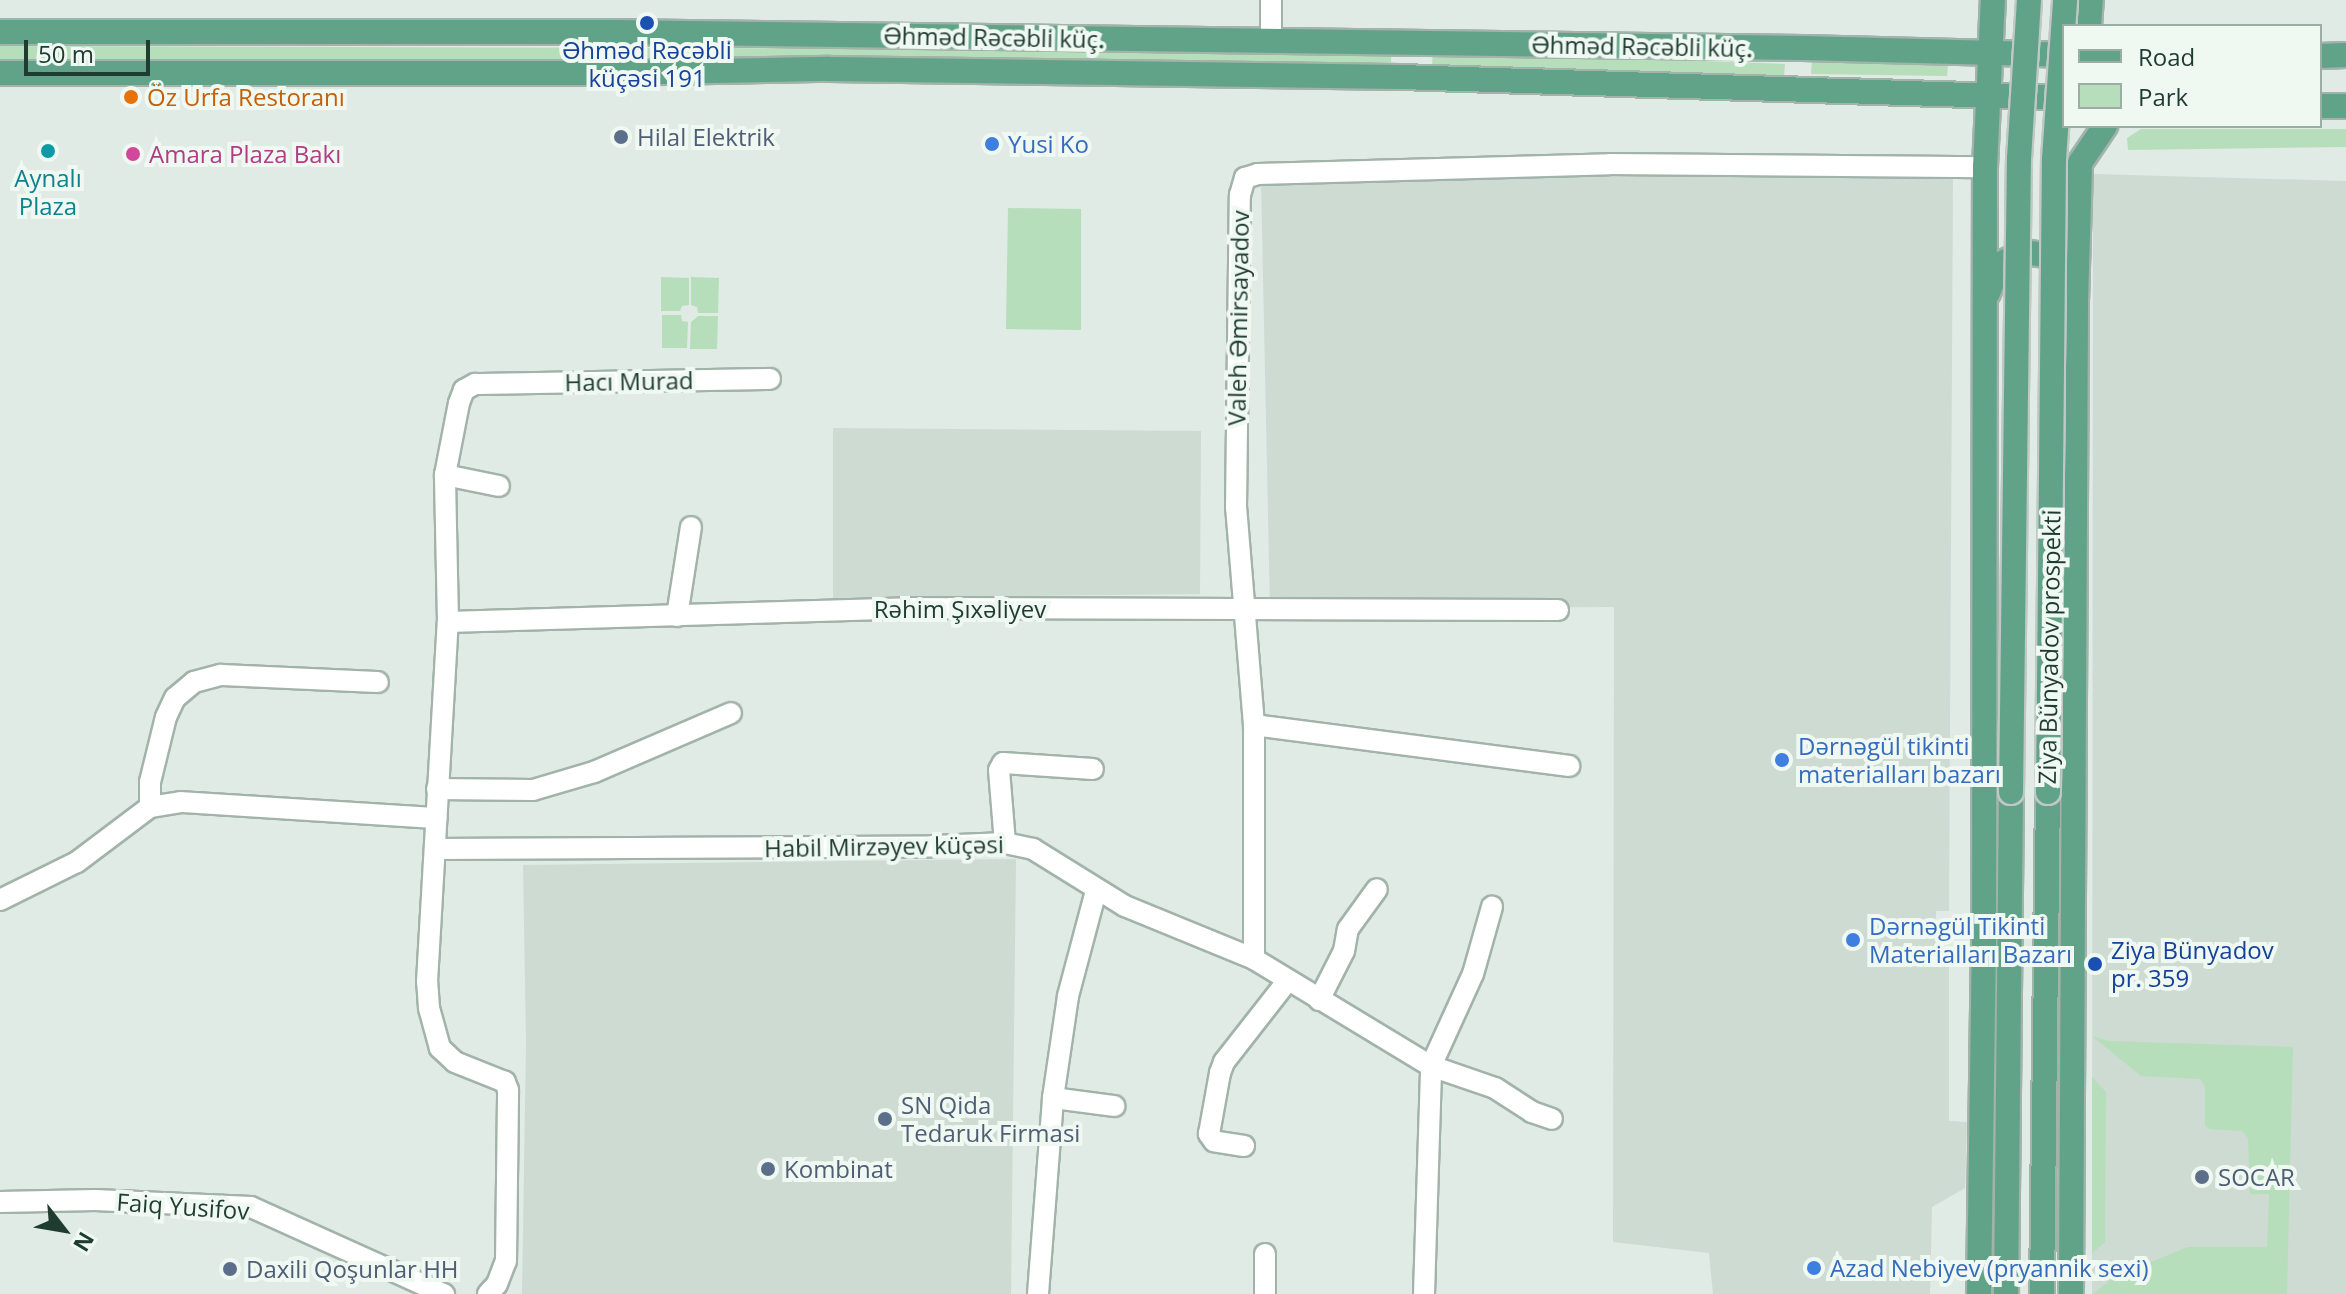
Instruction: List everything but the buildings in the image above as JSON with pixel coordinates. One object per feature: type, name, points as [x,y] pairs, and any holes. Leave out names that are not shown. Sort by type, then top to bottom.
[{"type":"main road","points":[[1979,1294],[1985,167],[1986,94],[1993,0]]},
{"type":"main road","name":"Ziya Bünyadov prospekti","points":[[2006,1294],[2007,940],[2019,159],[2029,0]]},
{"type":"main road","name":"Ziya Bünyadov prospekti","points":[[2063,24],[2065,0]]},
{"type":"main road","points":[[2089,24],[2091,0]]},
{"type":"main road","name":"Əhməd Rəcəbli küç.","points":[[0,32],[613,32],[1803,48],[2062,55]]},
{"type":"main road","points":[[1400,77],[1401,43]]},
{"type":"main road","name":"Ziya Bünyadov prospekti","points":[[2042,1294],[2054,159],[2062,43]]},
{"type":"main road","points":[[1803,48],[1803,87]]},
{"type":"main road","points":[[2322,56],[2346,55]]},
{"type":"main road","name":"Əhməd Rəcəbli küç.","points":[[0,73],[614,73],[829,69],[1400,77],[1803,87],[2062,98]]},
{"type":"main road","points":[[2322,106],[2346,106]]},
{"type":"main road","name":"Ziya Bünyadov prospekti","points":[[2071,1292],[2076,301],[2080,163],[2104,128]]},
{"type":"main road","points":[[1984,308],[2000,264],[2025,252],[2049,256],[2059,264],[2076,301]]},
{"type":"main road","points":[[1981,1172],[2007,940]]},
{"type":"main road","points":[[2045,945],[2071,1058]]},
{"type":"street","points":[[1271,0],[1271,41]]},
{"type":"street","name":"Valeh Əmirsayadov","points":[[1254,959],[1254,725],[1236,508],[1240,195],[1245,178],[1258,174],[1610,164],[1985,167]]},
{"type":"street","name":"Hacı Murad","points":[[445,475],[464,390],[488,383],[770,379]]},
{"type":"street","points":[[488,1294],[497,1284],[506,1261],[508,1090],[505,1082],[455,1062],[440,1048],[427,982],[448,622],[445,475],[499,486]]},
{"type":"street","points":[[677,616],[691,527]]},
{"type":"street","name":"Rəhim Şıxəliyev","points":[[448,622],[909,608],[1558,610]]},
{"type":"street","points":[[150,807],[150,782],[166,717],[175,698],[194,682],[221,675],[378,682]]},
{"type":"street","points":[[437,789],[533,790],[594,772],[731,713]]},
{"type":"street","points":[[1254,725],[1569,766]]},
{"type":"street","points":[[1005,843],[999,770],[1003,763],[1093,769]]},
{"type":"street","points":[[0,900],[77,862],[150,807],[181,802],[436,818]]},
{"type":"street","name":"Habil Mirzəyev küçəsi","points":[[435,849],[1005,843],[1033,849],[1096,891],[1254,959],[1431,1066],[1495,1088],[1532,1112],[1552,1119]]},
{"type":"street","points":[[1319,1000],[1344,951],[1348,929],[1377,889]]},
{"type":"street","points":[[1038,1294],[1053,1098],[1068,996],[1096,891]]},
{"type":"street","points":[[1424,1294],[1431,1066],[1473,974],[1492,907]]},
{"type":"street","points":[[1244,1146],[1214,1141],[1209,1134],[1220,1073],[1224,1062],[1288,980]]},
{"type":"street","points":[[1053,1098],[1114,1106]]},
{"type":"street","name":"Faiq Yusifov","points":[[0,1202],[95,1200],[251,1207],[444,1294]]},
{"type":"street","points":[[1265,1254],[1265,1294]]},
{"type":"shaded area","name":"Dərnəgül tikinti materialları bazarı","points":[[1602,170],[1953,173],[1949,911],[1936,911],[1936,965],[1949,964],[1949,1121],[1967,1122],[1965,1188],[1932,1207],[1930,1294],[1713,1294],[1709,1253],[1613,1242],[1614,607],[1270,609],[1261,180]]},
{"type":"shaded area","points":[[2093,174],[2346,181],[2346,1294],[2092,1294]]},
{"type":"shaded area","points":[[833,428],[1201,431],[1200,594],[833,598]]},
{"type":"shaded area","name":"Kombinat","points":[[1016,859],[1011,1294],[522,1294],[526,1043],[523,865]]},
{"type":"green space","points":[[0,46],[1391,50],[1391,62],[0,64]]},
{"type":"green space","points":[[1433,51],[1785,64],[1784,76],[1432,65]]},
{"type":"green space","points":[[1812,62],[1948,64],[1947,76],[1811,74]]},
{"type":"green space","points":[[2141,129],[2346,129],[2346,147],[2128,150],[2127,138]]},
{"type":"green space","points":[[1008,208],[1081,209],[1081,330],[1006,329]]},
{"type":"green space","points":[[661,277],[689,278],[689,305],[682,306],[680,311],[661,311]]},
{"type":"green space","points":[[691,277],[719,278],[718,313],[698,313],[697,307],[691,305]]},
{"type":"green space","points":[[662,315],[681,315],[682,321],[688,322],[687,348],[662,348]]},
{"type":"green space","points":[[698,316],[718,316],[717,349],[690,349],[691,322]]},
{"type":"green space","points":[[2092,1036],[2109,1041],[2293,1047],[2287,1294],[2093,1294],[2114,1277],[2188,1247],[2267,1247],[2269,1194],[2250,1194],[2248,1138],[2242,1131],[2209,1129],[2205,1125],[2205,1086],[2200,1079],[2141,1076]]},
{"type":"green space","points":[[2092,1077],[2106,1092],[2105,1242],[2092,1253]]},
{"type":"place","name":"Əhməd Rəcəbli küçəsi 191","points":[[647,23]]},
{"type":"place","name":"Öz Urfa Restoranı","points":[[131,97]]},
{"type":"place","name":"Hilal Elektrik","points":[[621,137]]},
{"type":"place","name":"Yusi Ko","points":[[992,144]]},
{"type":"place","name":"Aynalı Plaza","points":[[48,151]]},
{"type":"place","name":"Amara Plaza Bakı","points":[[133,154]]},
{"type":"place","name":"Dərnəgül tikinti materialları bazarı","points":[[1782,760]]},
{"type":"place","name":"Dərnəgül Tikinti Materialları Bazarı","points":[[1853,940]]},
{"type":"place","name":"Ziya Bünyadov pr. 359","points":[[2095,964]]},
{"type":"place","name":"SN Qida Tedaruk Firmasi","points":[[885,1119]]},
{"type":"place","name":"Kombinat","points":[[768,1169]]},
{"type":"place","name":"SOCAR","points":[[2202,1177]]},
{"type":"place","name":"Azad Nebiyev (pryannik sexi)","points":[[1814,1268]]},
{"type":"place","name":"Daxili Qoşunlar HH","points":[[230,1269]]}]
